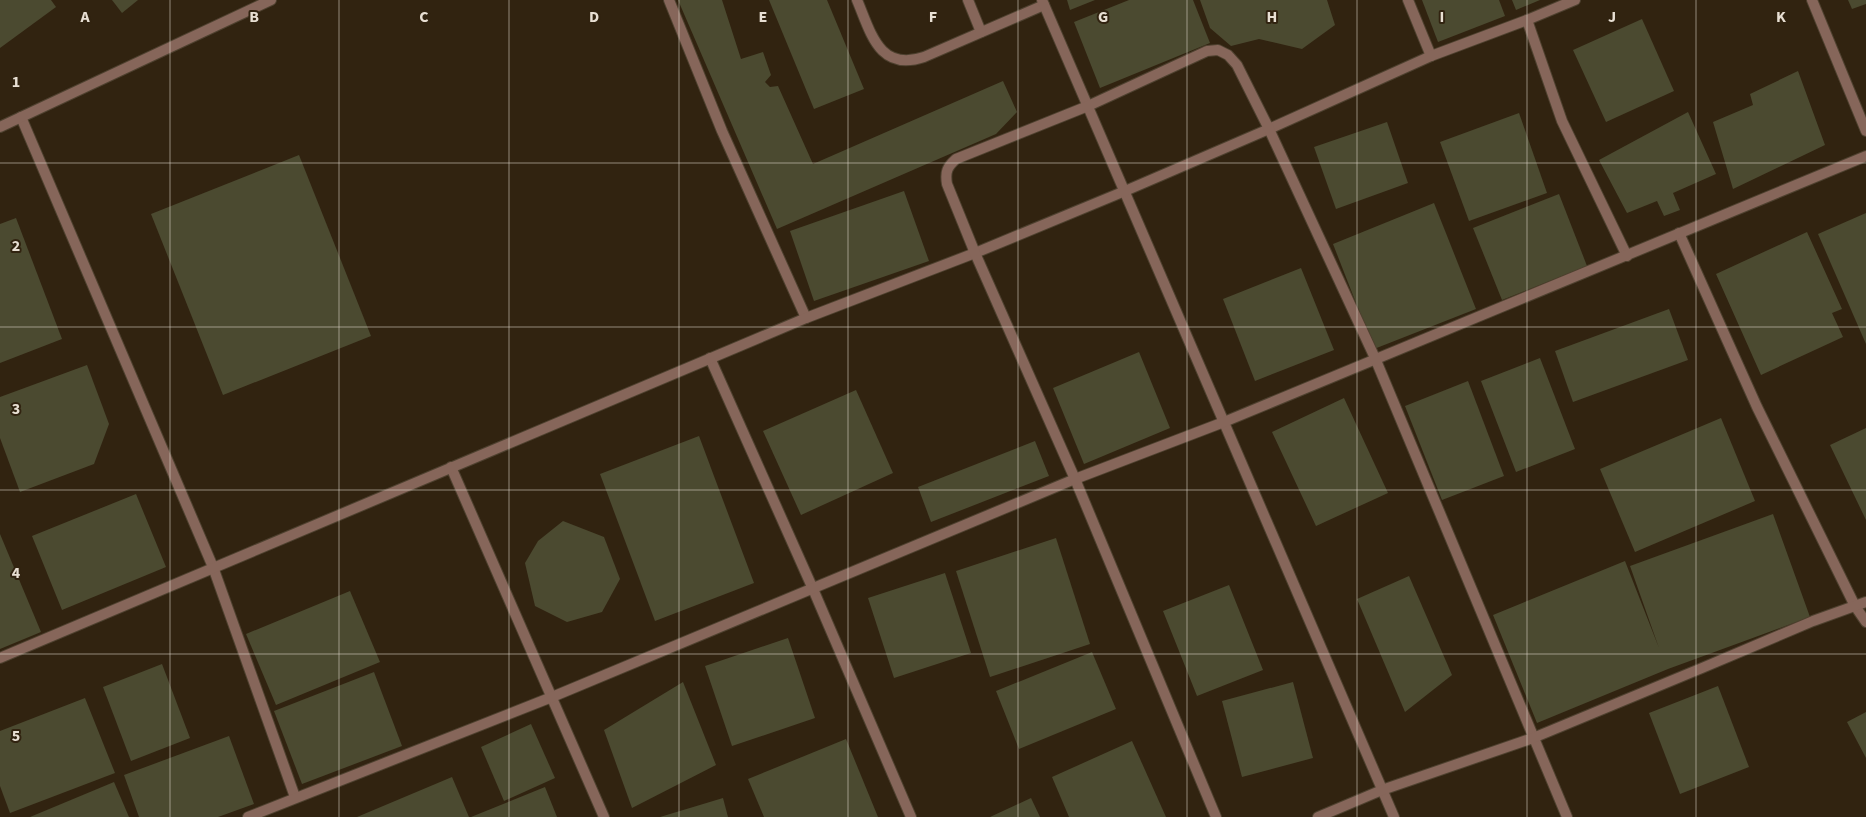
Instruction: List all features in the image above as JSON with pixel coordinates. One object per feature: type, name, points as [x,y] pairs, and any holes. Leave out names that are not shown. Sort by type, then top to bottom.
[{"type":"street","points":[[0,128],[271,0]]},
{"type":"street","points":[[669,0],[722,131],[806,318]]},
{"type":"street","points":[[857,0],[874,40],[889,57],[900,61],[912,61],[924,57],[1043,3],[1394,817]]},
{"type":"street","points":[[968,0],[981,32]]},
{"type":"street","points":[[1408,0],[1431,56]]},
{"type":"street","points":[[0,658],[806,318],[975,253],[1125,191],[1431,56],[1576,0]]},
{"type":"street","points":[[1812,0],[1866,131]]},
{"type":"street","points":[[1527,20],[1562,121],[1627,256]]},
{"type":"street","points":[[1216,817],[1075,479],[975,253],[947,184],[945,173],[956,158],[1088,106],[1207,51],[1218,50],[1228,54],[1237,66],[1269,129],[1375,358],[1567,817]]},
{"type":"street","points":[[21,118],[213,567],[295,798]]},
{"type":"street","points":[[248,817],[552,697],[1075,479],[1224,422],[1866,156]]},
{"type":"street","points":[[1679,233],[1757,407],[1855,606],[1866,622]]},
{"type":"street","points":[[710,358],[813,589],[911,817]]},
{"type":"street","points":[[450,467],[604,817]]},
{"type":"street","points":[[1318,817],[1382,790],[1533,738],[1813,620],[1866,602]]},
{"type":"building","points":[[0,0],[51,0],[56,7],[0,48]]},
{"type":"building","points":[[112,0],[138,0],[122,13]]},
{"type":"building","points":[[678,0],[722,0],[741,59],[763,52],[771,75],[765,82],[770,87],[778,86],[813,164],[1003,81],[1017,112],[996,134],[777,229]]},
{"type":"building","points":[[769,0],[827,0],[864,89],[814,109]]},
{"type":"building","points":[[1067,0],[1095,0],[1070,10]]},
{"type":"building","points":[[1129,0],[1193,0],[1210,43],[1100,88],[1074,22]]},
{"type":"building","points":[[1200,0],[1327,0],[1335,25],[1302,49],[1259,39],[1231,46],[1210,28]]},
{"type":"building","points":[[1422,0],[1499,0],[1505,16],[1438,42]]},
{"type":"building","points":[[1512,0],[1540,0],[1516,10]]},
{"type":"building","points":[[1848,0],[1866,0],[1866,4],[1852,9]]},
{"type":"building","points":[[1642,19],[1674,91],[1606,122],[1573,50]]},
{"type":"building","points":[[1798,71],[1825,145],[1733,189],[1713,122],[1753,105],[1750,94]]},
{"type":"building","points":[[1688,112],[1716,174],[1673,193],[1680,210],[1664,216],[1657,201],[1627,213],[1599,160]]},
{"type":"building","points":[[1519,113],[1547,193],[1469,221],[1440,142]]},
{"type":"building","points":[[1387,122],[1408,183],[1336,209],[1314,147]]},
{"type":"building","points":[[299,155],[371,336],[223,395],[151,214]]},
{"type":"building","points":[[904,191],[929,261],[814,301],[790,231]]},
{"type":"building","points":[[1559,194],[1587,266],[1502,300],[1473,228]]},
{"type":"building","points":[[1434,203],[1476,309],[1374,349],[1333,244]]},
{"type":"building","points":[[1866,213],[1866,344],[1818,234]]},
{"type":"building","points":[[16,218],[62,339],[0,363],[0,224]]},
{"type":"building","points":[[1807,232],[1842,309],[1832,313],[1843,337],[1761,375],[1716,274]]},
{"type":"building","points":[[1301,268],[1334,350],[1255,381],[1223,299]]},
{"type":"building","points":[[1669,309],[1688,360],[1573,402],[1555,351]]},
{"type":"building","points":[[1139,352],[1170,428],[1084,464],[1053,388]]},
{"type":"building","points":[[1540,358],[1575,449],[1516,472],[1481,381]]},
{"type":"building","points":[[87,365],[109,424],[94,464],[20,492],[0,438],[0,397]]},
{"type":"building","points":[[1468,381],[1504,476],[1442,500],[1405,406]]},
{"type":"building","points":[[856,390],[893,473],[801,515],[763,431]]},
{"type":"building","points":[[1344,398],[1388,493],[1316,526],[1272,432]]},
{"type":"building","points":[[1721,418],[1755,501],[1635,552],[1600,469]]},
{"type":"building","points":[[1866,428],[1866,520],[1830,445]]},
{"type":"building","points":[[699,436],[754,583],[655,621],[600,474]]},
{"type":"building","points":[[1035,441],[1049,476],[931,522],[918,487]]},
{"type":"building","points":[[136,494],[166,567],[62,610],[32,536]]},
{"type":"building","points":[[1773,514],[1810,617],[1668,669],[1537,723],[1493,615],[1625,561],[1659,648],[1630,566]]},
{"type":"building","points":[[563,521],[604,537],[620,579],[602,612],[567,622],[535,606],[525,563],[538,541]]},
{"type":"building","points":[[0,534],[41,632],[0,649]]},
{"type":"building","points":[[1056,538],[1090,644],[990,677],[956,571]]},
{"type":"building","points":[[945,573],[971,653],[894,678],[868,598]]},
{"type":"building","points":[[1409,576],[1452,675],[1405,712],[1357,599]]},
{"type":"building","points":[[1229,585],[1263,670],[1197,696],[1163,611]]},
{"type":"building","points":[[350,591],[380,662],[276,705],[246,634]]},
{"type":"building","points":[[788,638],[815,718],[732,746],[705,666]]},
{"type":"building","points":[[1092,652],[1116,709],[1019,749],[996,691]]},
{"type":"building","points":[[162,664],[190,738],[131,761],[103,687]]},
{"type":"building","points":[[374,672],[402,746],[302,784],[274,711]]},
{"type":"building","points":[[683,682],[716,765],[632,808],[604,730]]},
{"type":"building","points":[[1293,682],[1313,758],[1242,777],[1222,701]]},
{"type":"building","points":[[1718,686],[1749,767],[1680,794],[1649,713]]},
{"type":"building","points":[[85,698],[115,773],[10,813],[0,786],[0,731]]},
{"type":"building","points":[[1866,712],[1866,758],[1847,722]]},
{"type":"building","points":[[531,724],[555,778],[504,801],[481,747]]},
{"type":"building","points":[[229,736],[254,804],[218,817],[139,817],[124,775]]},
{"type":"building","points":[[846,739],[878,817],[764,817],[748,779]]},
{"type":"building","points":[[1132,741],[1166,817],[1069,817],[1052,777]]},
{"type":"building","points":[[452,777],[469,817],[357,817]]},
{"type":"building","points":[[114,782],[129,817],[30,817]]},
{"type":"building","points":[[545,787],[557,817],[471,817]]},
{"type":"building","points":[[723,798],[728,817],[660,817]]},
{"type":"building","points":[[1031,798],[1040,817],[990,817]]}]
